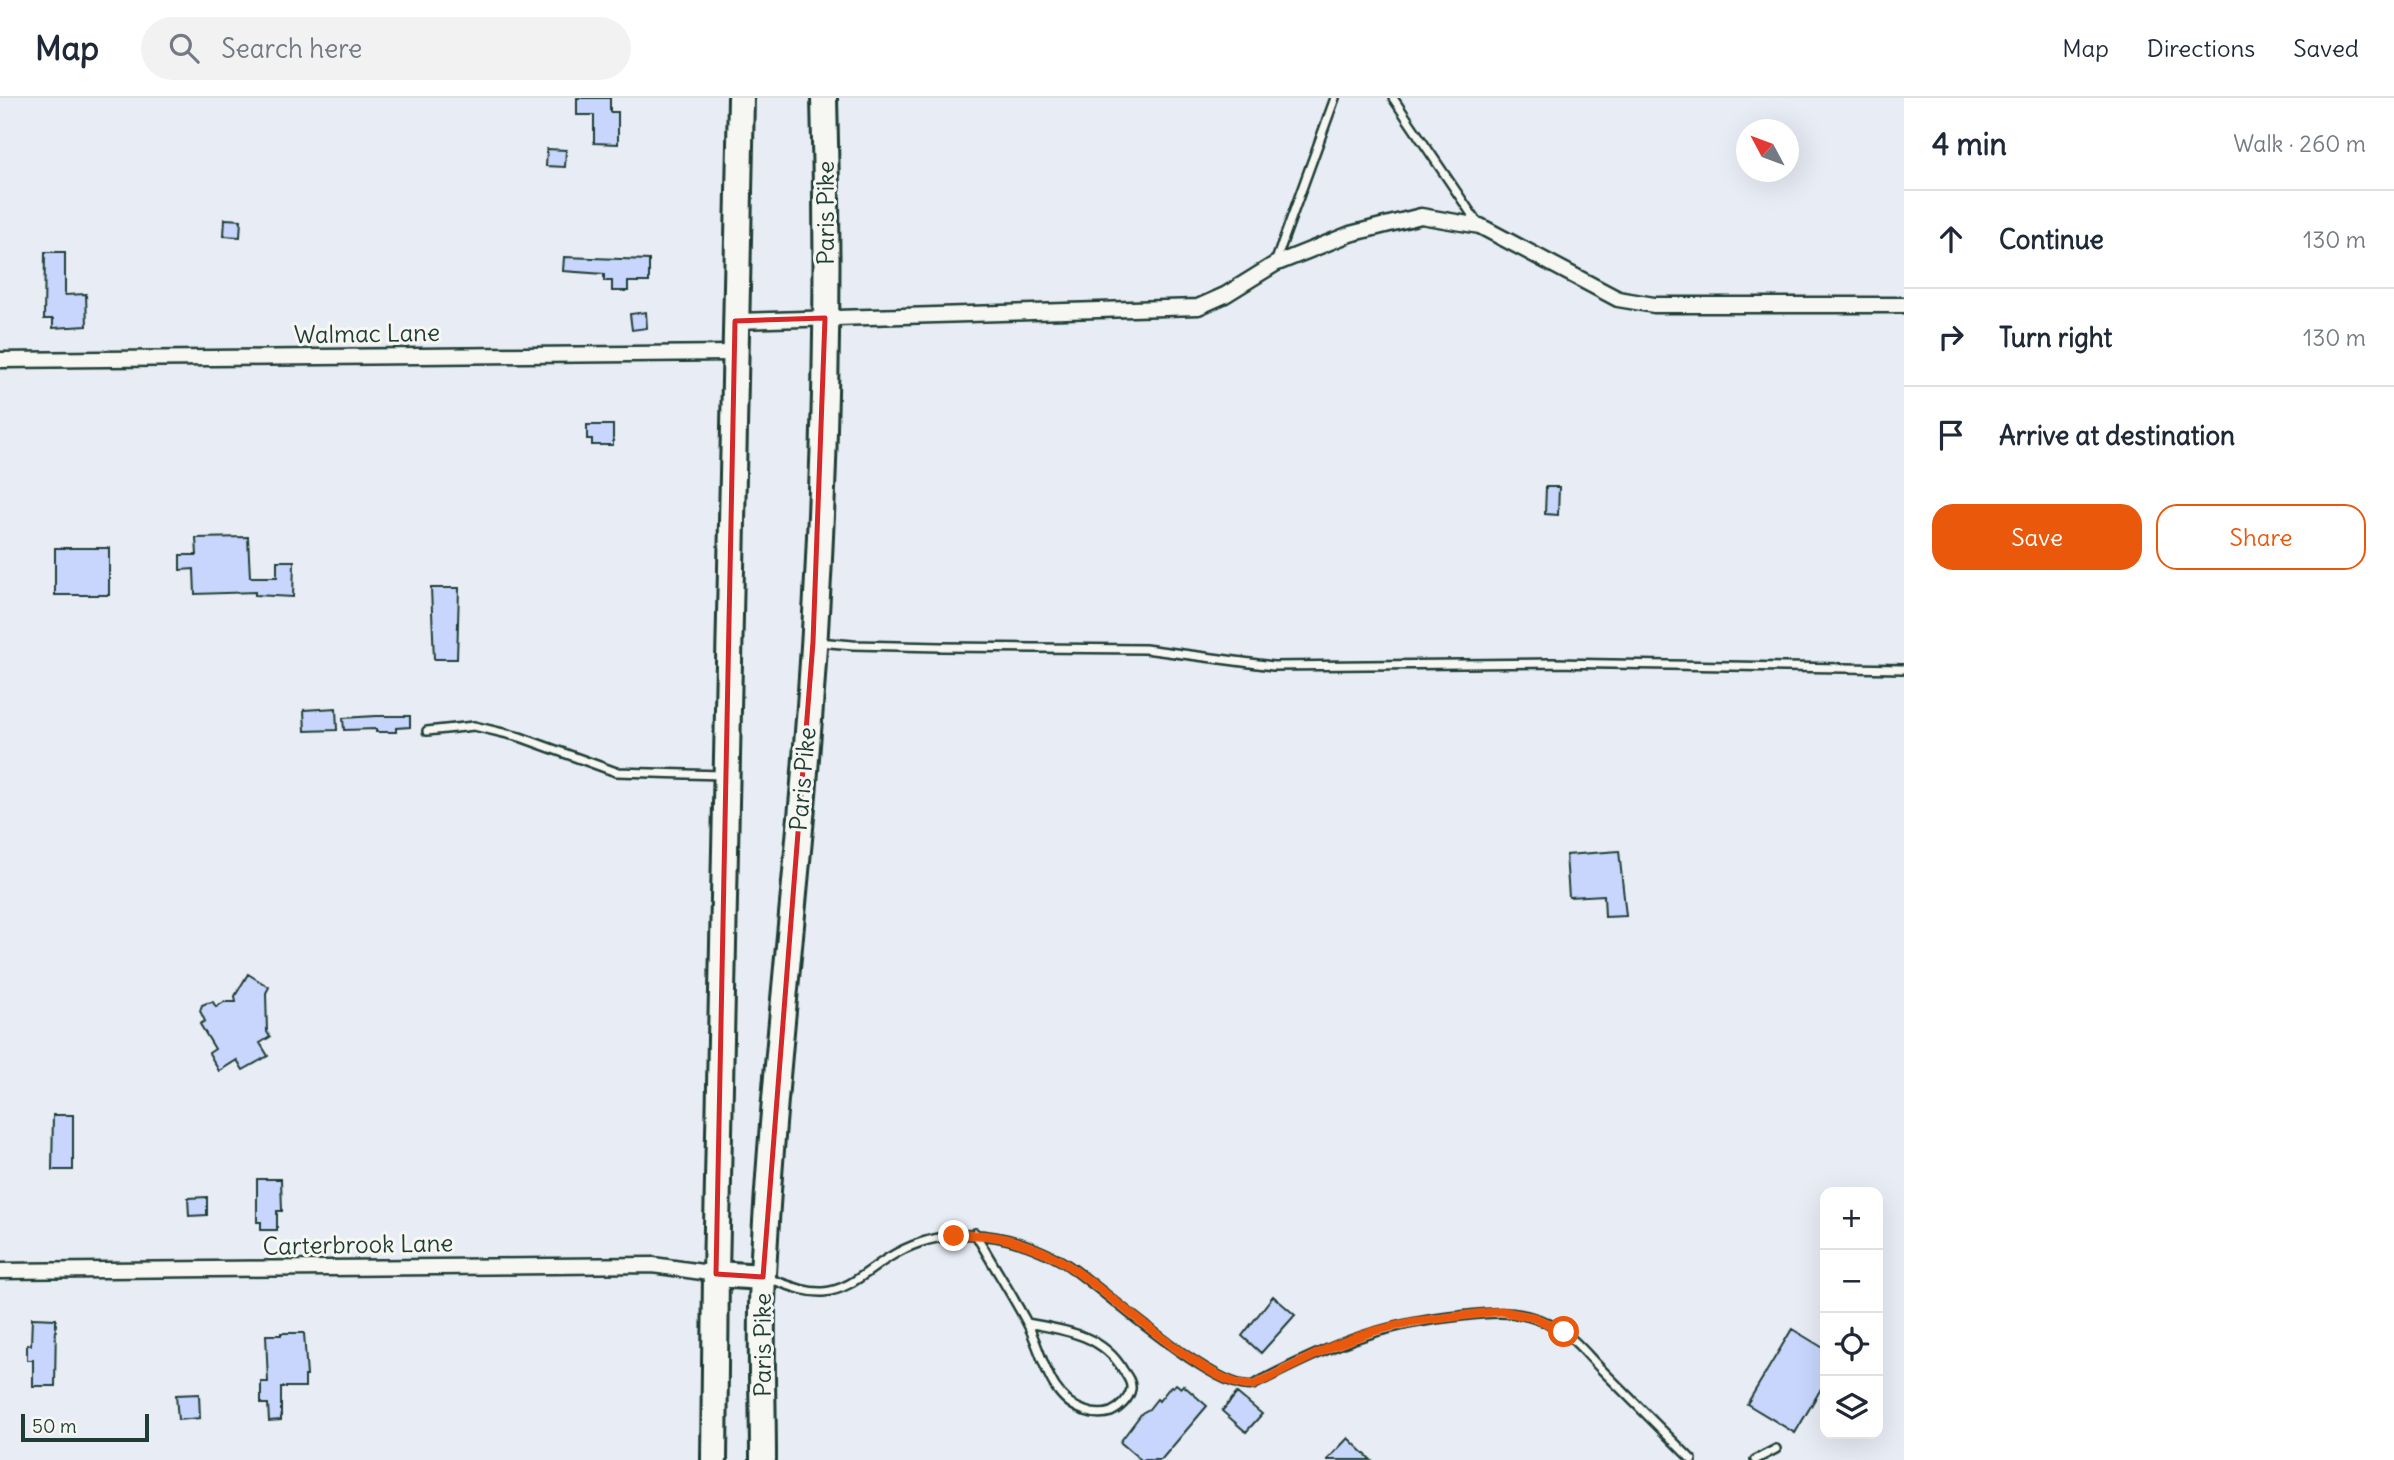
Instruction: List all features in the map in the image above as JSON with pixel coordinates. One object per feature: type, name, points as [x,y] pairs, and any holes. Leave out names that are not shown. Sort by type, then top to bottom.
[{"type":"highway","name":"Paris Pike","points":[[714,1460],[741,98]]},
{"type":"highway","name":"Paris Pike","points":[[762,1460],[763,1277],[782,1018],[804,782],[822,500],[827,199],[824,98]]},
{"type":"highway","points":[[716,1273],[763,1277]]},
{"type":"street","points":[[735,321],[1198,307],[1225,295],[1275,264],[1350,234],[1421,216],[1480,226],[1618,299],[1654,305],[1904,305]]},
{"type":"street","name":"Walmac Lane","points":[[0,360],[734,353]]},
{"type":"street","name":"Carterbrook Lane","points":[[0,1271],[653,1265],[716,1273]]},
{"type":"lane","points":[[1275,264],[1335,98]]},
{"type":"lane","points":[[1393,98],[1480,226]]},
{"type":"lane","points":[[813,642],[891,646],[1145,649],[1273,666],[1552,663],[1904,669]]},
{"type":"lane","points":[[427,731],[474,726],[520,737],[615,772],[726,775]]},
{"type":"lane","points":[[763,1277],[807,1292],[826,1292],[843,1287],[889,1257],[923,1241],[975,1233],[1000,1237],[1053,1256],[1148,1329],[1202,1365],[1245,1387],[1254,1385],[1313,1354],[1384,1328],[1501,1311],[1536,1318],[1564,1332],[1692,1460]]},
{"type":"lane","points":[[975,1233],[1027,1322],[1048,1375],[1065,1400],[1080,1410],[1093,1414],[1118,1409],[1129,1396],[1132,1385],[1127,1375],[1110,1352],[1098,1342],[1078,1334],[1027,1322]]},
{"type":"lane","points":[[1755,1460],[1776,1449]]},
{"type":"highlighted area","points":[[825,318],[813,642],[763,1277],[716,1274],[735,321]]},
{"type":"building","points":[[577,98],[610,98],[610,112],[618,112],[618,144],[594,143],[594,115],[577,115]]},
{"type":"building","points":[[547,149],[566,150],[565,167],[546,166]]},
{"type":"building","points":[[225,219],[241,220],[240,237],[224,236]]},
{"type":"building","points":[[45,252],[65,252],[65,295],[86,294],[87,326],[53,328],[53,319],[44,319]]},
{"type":"building","points":[[564,257],[649,260],[649,282],[628,282],[628,291],[612,291],[612,281],[604,281],[604,274],[563,271]]},
{"type":"building","points":[[646,312],[647,328],[632,330],[630,314]]},
{"type":"building","points":[[587,425],[613,425],[613,445],[592,445],[592,439],[587,439]]},
{"type":"building","points":[[1546,487],[1559,487],[1558,515],[1545,514]]},
{"type":"building","points":[[248,537],[250,577],[277,577],[277,561],[294,561],[293,597],[255,595],[255,592],[195,594],[194,569],[180,570],[180,555],[197,555],[196,538]]},
{"type":"building","points":[[55,548],[109,548],[109,595],[55,595]]},
{"type":"building","points":[[431,588],[459,588],[457,659],[434,659]]},
{"type":"building","points":[[336,708],[337,730],[305,731],[304,710]]},
{"type":"building","points":[[410,716],[410,727],[396,728],[396,732],[376,732],[376,729],[344,730],[343,718]]},
{"type":"building","points":[[1619,851],[1626,916],[1605,917],[1604,895],[1569,897],[1566,855]]},
{"type":"building","points":[[248,974],[269,987],[266,993],[267,1032],[270,1037],[260,1043],[268,1056],[243,1070],[237,1060],[219,1071],[209,1053],[215,1049],[200,1024],[205,1021],[200,1011],[202,1005],[207,1003],[213,1002],[216,1007],[224,1002],[236,1002],[235,996]]},
{"type":"building","points":[[53,1115],[73,1115],[73,1170],[52,1170]]},
{"type":"building","points":[[257,1179],[281,1179],[282,1211],[277,1211],[277,1230],[261,1230],[261,1222],[257,1222]]},
{"type":"building","points":[[207,1197],[207,1215],[189,1216],[188,1198]]},
{"type":"building","points":[[1273,1296],[1295,1315],[1261,1353],[1242,1336]]},
{"type":"building","points":[[32,1318],[56,1319],[55,1386],[33,1386],[33,1360],[27,1360],[27,1345],[31,1345]]},
{"type":"building","points":[[1792,1329],[1820,1346],[1820,1390],[1795,1433],[1747,1404]]},
{"type":"building","points":[[304,1333],[307,1376],[305,1387],[281,1387],[281,1420],[269,1421],[268,1404],[261,1404],[261,1382],[268,1382],[266,1335]]},
{"type":"building","points":[[1176,1384],[1181,1388],[1183,1385],[1207,1406],[1161,1460],[1141,1460],[1120,1442],[1142,1413]]},
{"type":"building","points":[[1237,1393],[1262,1414],[1246,1432],[1222,1411]]},
{"type":"building","points":[[199,1394],[200,1418],[178,1420],[176,1395]]},
{"type":"building","points":[[1348,1438],[1371,1460],[1327,1460]]},
{"type":"route","points":[[954,1236],[975,1233],[1000,1237],[1053,1256],[1148,1329],[1202,1365],[1245,1387],[1333,1346],[1371,1332],[1411,1322],[1501,1311],[1536,1318],[1564,1332]]}]
